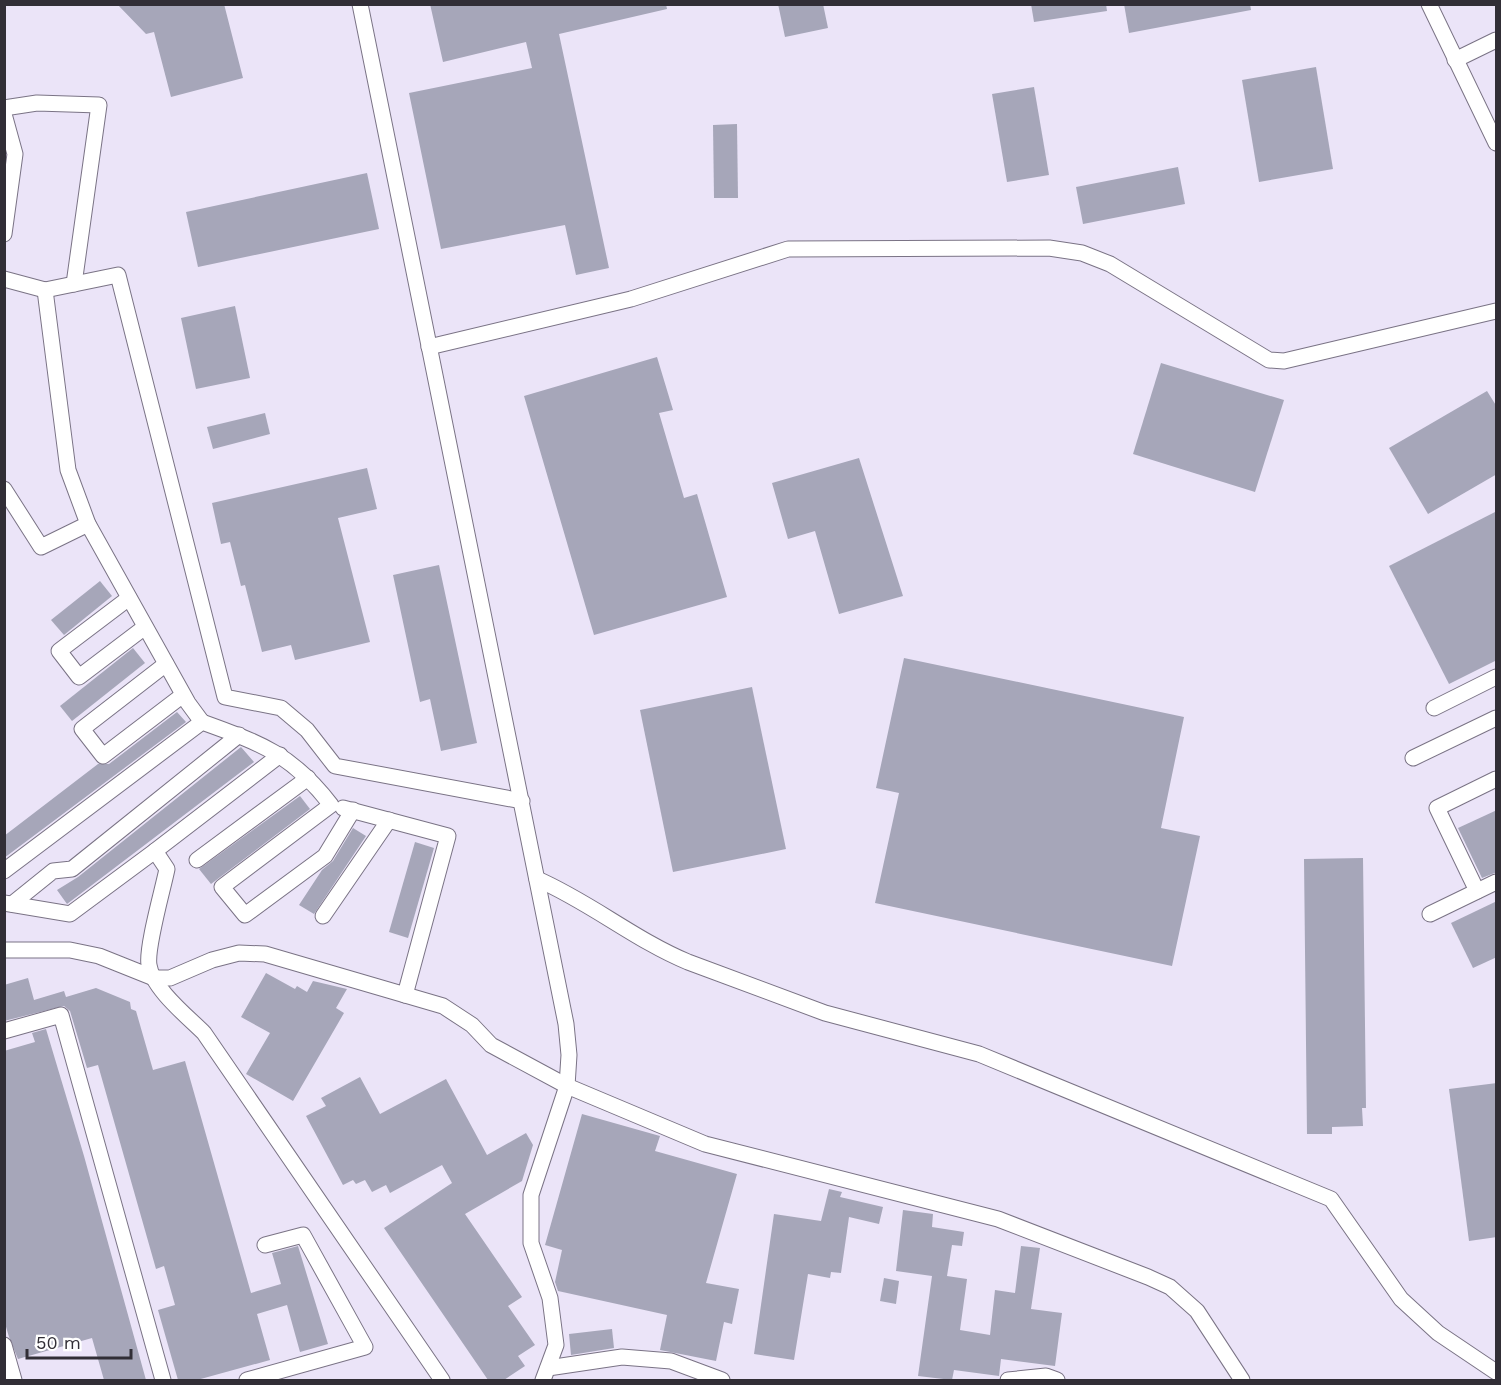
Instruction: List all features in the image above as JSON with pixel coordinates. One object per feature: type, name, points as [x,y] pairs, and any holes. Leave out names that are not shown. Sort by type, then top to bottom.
[{"type":"street","points":[[360,4],[566,1024],[569,1054],[567,1086],[531,1195],[531,1243],[550,1298],[554,1319],[556,1345],[545,1374]]},
{"type":"street","points":[[1429,4],[1497,143]]},
{"type":"street","points":[[1455,60],[1497,40]]},
{"type":"street","points":[[4,108],[38,103],[99,105],[74,284]]},
{"type":"street","points":[[4,114],[15,154],[4,234]]},
{"type":"street","points":[[429,346],[631,299],[788,249],[1049,249],[1082,252],[1110,264],[1269,360],[1284,361],[1497,311]]},
{"type":"street","points":[[4,279],[45,290],[118,275],[225,697],[281,708],[307,729],[335,766],[522,801]]},
{"type":"street","points":[[45,290],[68,470],[88,524],[183,695],[202,722],[261,743],[280,755],[308,778],[331,805],[448,836],[405,995]]},
{"type":"street","points":[[4,489],[41,547],[88,524]]},
{"type":"street","points":[[129,598],[59,651],[79,677],[145,627]]},
{"type":"street","points":[[166,664],[82,729],[103,756],[183,695]]},
{"type":"street","points":[[1434,708],[1497,677]]},
{"type":"street","points":[[1413,758],[1497,718]]},
{"type":"street","points":[[4,872],[202,722]]},
{"type":"street","points":[[8,903],[53,871],[72,869],[239,735]]},
{"type":"street","points":[[8,903],[70,914],[280,755]]},
{"type":"street","points":[[196,860],[308,778]]},
{"type":"street","points":[[1477,891],[1437,808],[1497,779]]},
{"type":"street","points":[[331,805],[222,887],[245,915],[326,856],[352,810]]},
{"type":"street","points":[[323,916],[389,820]]},
{"type":"street","points":[[155,851],[167,869],[149,965],[154,978],[166,994],[204,1033],[442,1380]]},
{"type":"street","points":[[537,879],[567,892],[668,954],[825,1013],[979,1054],[1331,1199],[1401,1299],[1438,1333],[1497,1372]]},
{"type":"street","points":[[1430,914],[1497,882]]},
{"type":"street","points":[[4,950],[70,950],[99,956],[154,978],[170,978],[212,960],[238,953],[265,954],[444,1006],[472,1025],[491,1045],[567,1086],[705,1144],[998,1219],[1170,1287],[1197,1311],[1242,1380]]},
{"type":"street","points":[[4,1031],[61,1015],[163,1380]]},
{"type":"street","points":[[247,1380],[365,1347],[303,1235],[265,1245]]},
{"type":"street","points":[[4,1345],[14,1380]]},
{"type":"street","points":[[545,1374],[622,1358],[671,1361],[722,1380]]},
{"type":"street","points":[[1008,1380],[1046,1376],[1057,1380]]},
{"type":"building","points":[[117,4],[224,4],[243,78],[171,97],[154,32],[146,34]]},
{"type":"building","points":[[430,4],[666,4],[667,9],[559,34],[609,268],[576,275],[565,225],[441,249],[409,93],[532,68],[526,42],[443,62]]},
{"type":"building","points":[[778,4],[823,4],[828,28],[785,37]]},
{"type":"building","points":[[1031,4],[1106,4],[1107,11],[1034,22]]},
{"type":"building","points":[[1124,4],[1250,4],[1251,10],[1129,33]]},
{"type":"building","points":[[1316,67],[1333,169],[1259,182],[1242,80]]},
{"type":"building","points":[[1034,87],[1049,175],[1007,182],[992,94]]},
{"type":"building","points":[[737,124],[738,198],[714,198],[713,125]]},
{"type":"building","points":[[1178,167],[1185,204],[1083,224],[1076,187]]},
{"type":"building","points":[[367,173],[379,229],[198,267],[186,212]]},
{"type":"building","points":[[235,306],[250,378],[196,389],[181,318]]},
{"type":"building","points":[[657,357],[673,410],[659,413],[684,498],[697,494],[727,597],[594,635],[524,396]]},
{"type":"building","points":[[1161,363],[1284,400],[1255,492],[1133,454]]},
{"type":"building","points":[[1487,391],[1497,407],[1497,474],[1428,514],[1389,448]]},
{"type":"building","points":[[265,413],[270,434],[213,449],[207,427]]},
{"type":"building","points":[[859,458],[903,596],[839,614],[815,531],[788,539],[772,483]]},
{"type":"building","points":[[367,468],[377,509],[338,518],[370,642],[295,660],[291,645],[262,652],[245,585],[241,586],[230,542],[221,544],[212,503]]},
{"type":"building","points":[[1497,511],[1497,660],[1449,684],[1389,566]]},
{"type":"building","points":[[439,565],[477,743],[441,751],[430,699],[420,702],[393,575]]},
{"type":"building","points":[[100,581],[112,596],[64,635],[51,620]]},
{"type":"building","points":[[133,648],[145,663],[72,721],[60,706]]},
{"type":"building","points":[[904,658],[1184,717],[1161,828],[1200,836],[1172,966],[875,903],[899,793],[876,788]]},
{"type":"building","points":[[752,687],[786,849],[673,872],[640,710]]},
{"type":"building","points":[[177,712],[186,722],[4,858],[4,836],[98,764],[109,764]]},
{"type":"building","points":[[241,747],[254,762],[67,904],[57,890],[78,877]]},
{"type":"building","points":[[300,796],[310,809],[211,884],[199,869]]},
{"type":"building","points":[[1497,810],[1497,872],[1482,878],[1458,828]]},
{"type":"building","points":[[353,828],[366,836],[314,914],[299,905],[322,870],[333,861]]},
{"type":"building","points":[[415,842],[434,848],[408,938],[389,932]]},
{"type":"building","points":[[1363,858],[1366,1108],[1362,1108],[1363,1126],[1332,1127],[1332,1134],[1307,1134],[1304,859]]},
{"type":"building","points":[[1497,901],[1497,957],[1473,968],[1451,923]]},
{"type":"building","points":[[266,973],[295,989],[297,986],[307,992],[313,981],[347,989],[336,1008],[344,1013],[293,1101],[246,1074],[270,1033],[241,1017]]},
{"type":"building","points":[[28,978],[34,1000],[64,991],[66,997],[96,988],[130,1002],[131,1009],[136,1011],[153,1070],[185,1061],[251,1293],[281,1284],[272,1253],[298,1246],[328,1344],[300,1352],[287,1305],[257,1314],[270,1360],[197,1380],[178,1380],[158,1310],[175,1305],[164,1266],[156,1269],[98,1065],[87,1068],[70,1011],[64,1006],[4,1021],[4,985]]},
{"type":"building","points":[[46,1029],[146,1380],[104,1380],[92,1338],[18,1359],[4,1320],[4,1051],[35,1042],[32,1033]]},
{"type":"building","points":[[360,1077],[380,1114],[446,1079],[487,1155],[526,1133],[533,1145],[522,1181],[465,1214],[522,1297],[508,1306],[535,1345],[518,1356],[525,1366],[504,1380],[488,1380],[384,1228],[452,1183],[442,1165],[390,1193],[386,1185],[372,1192],[365,1180],[356,1184],[353,1180],[343,1185],[306,1116],[326,1106],[321,1098]]},
{"type":"building","points":[[1497,1083],[1497,1237],[1469,1241],[1449,1089]]},
{"type":"building","points":[[582,1114],[660,1136],[655,1151],[737,1174],[706,1283],[739,1289],[732,1324],[724,1322],[716,1361],[660,1350],[667,1315],[558,1291],[555,1282],[562,1250],[545,1245]]},
{"type":"building","points":[[829,1189],[842,1192],[840,1197],[883,1207],[879,1224],[849,1217],[841,1273],[831,1272],[830,1278],[808,1274],[794,1360],[754,1354],[774,1214],[821,1221]]},
{"type":"building","points":[[903,1210],[933,1214],[932,1227],[964,1232],[962,1246],[952,1245],[947,1276],[967,1279],[960,1330],[990,1335],[995,1290],[1015,1293],[1021,1246],[1040,1248],[1031,1309],[1062,1313],[1055,1366],[1001,1359],[999,1376],[954,1370],[952,1380],[918,1376],[932,1276],[896,1271]]},
{"type":"building","points":[[884,1278],[899,1281],[896,1304],[880,1301]]},
{"type":"building","points":[[612,1329],[614,1348],[571,1355],[569,1334]]}]
